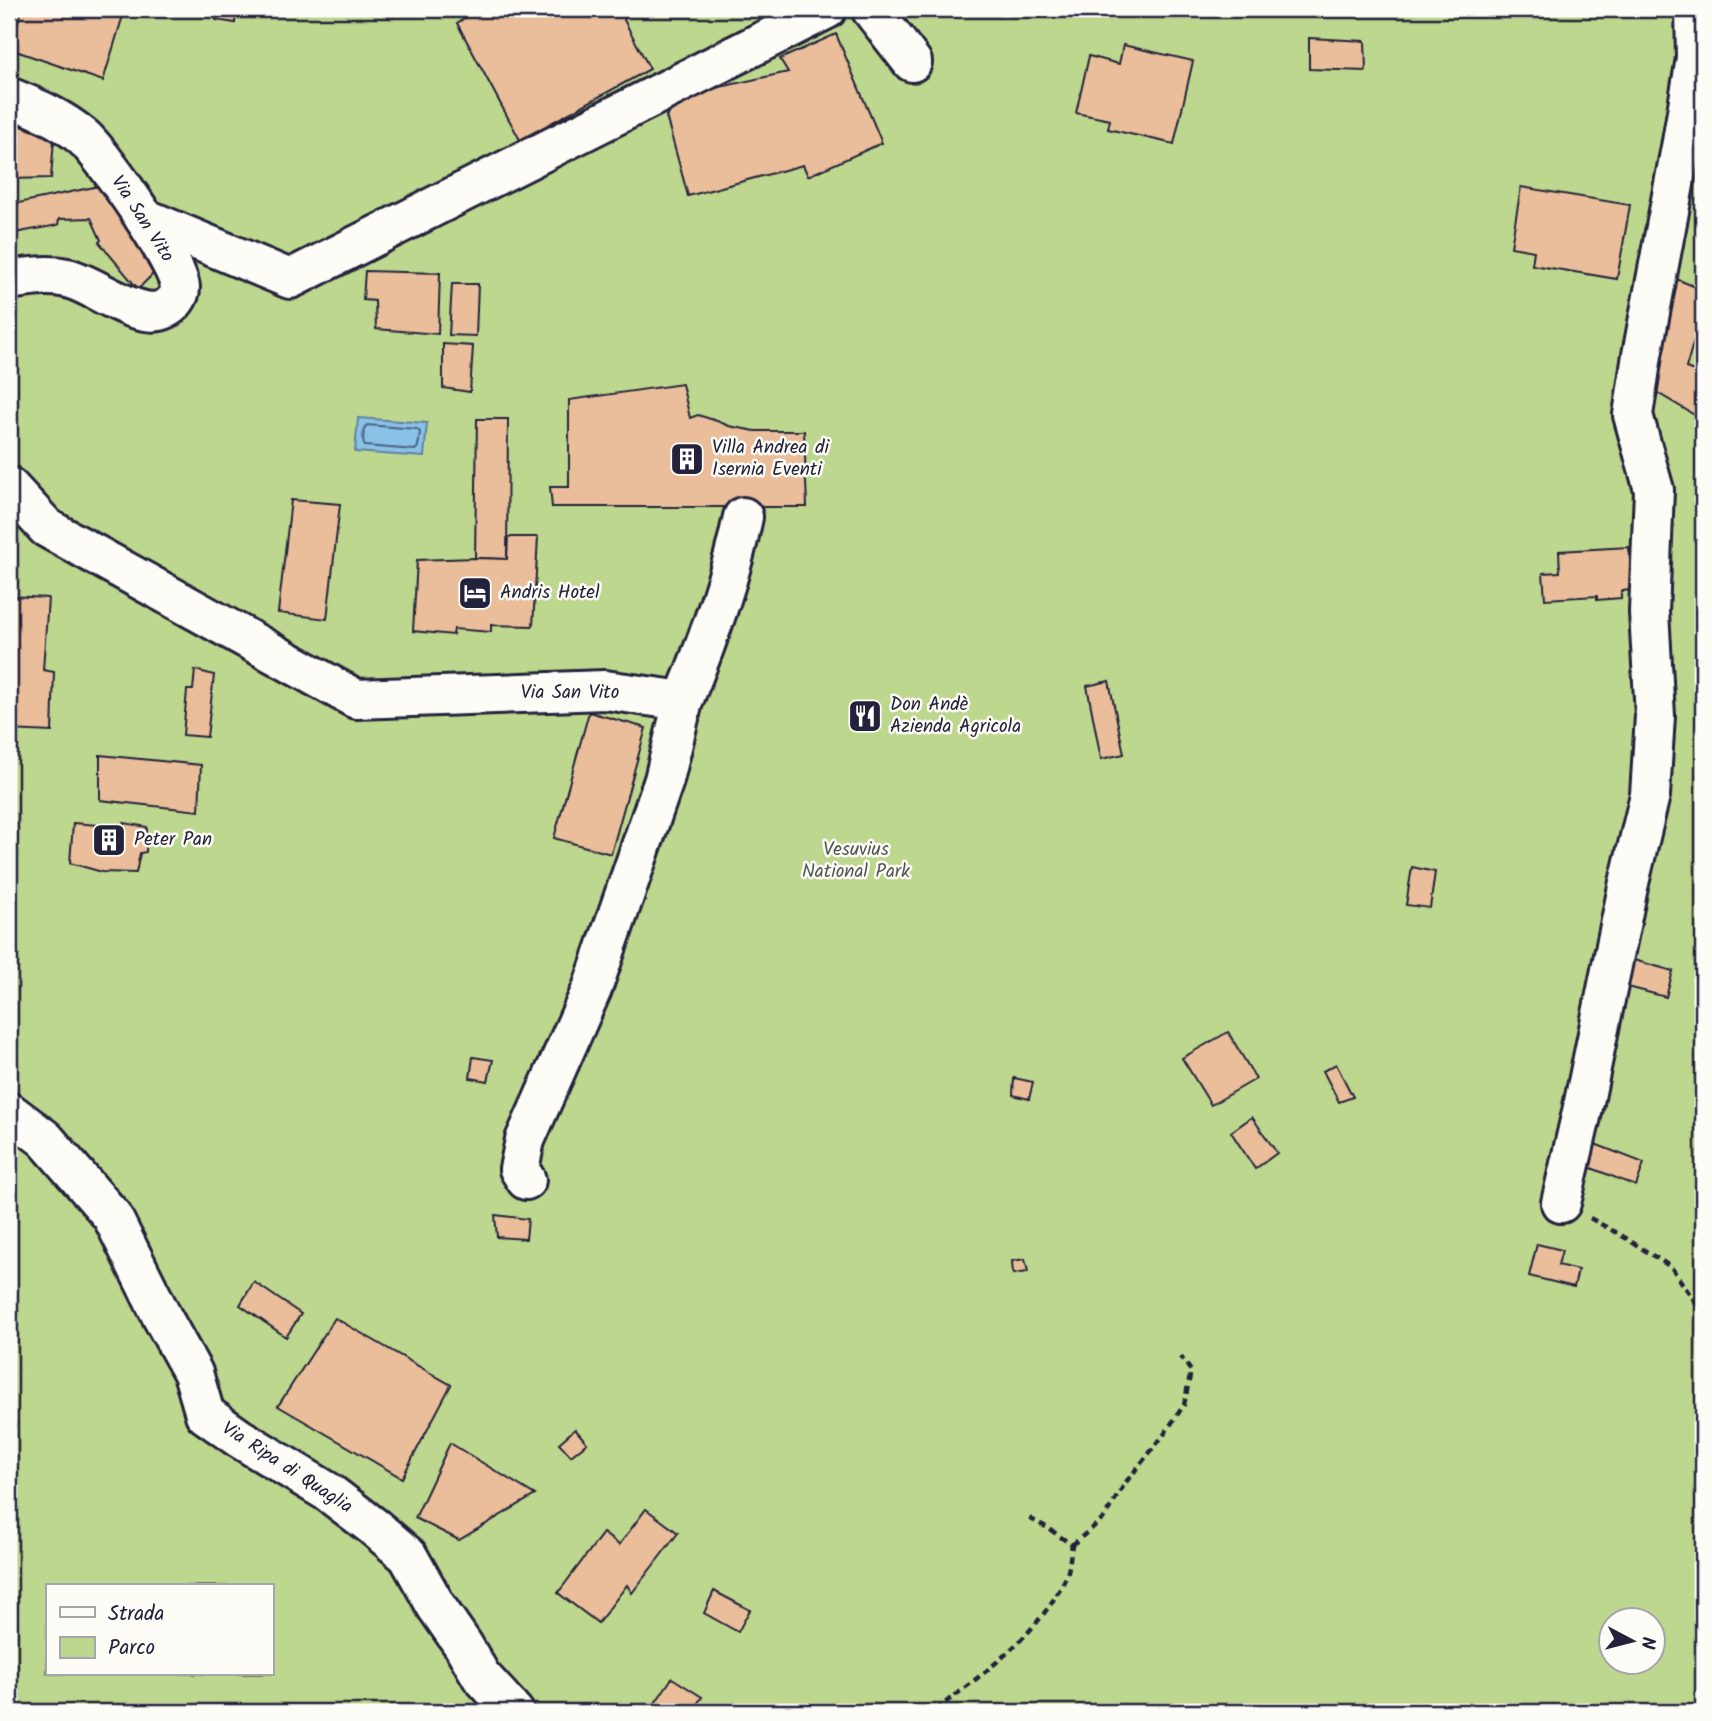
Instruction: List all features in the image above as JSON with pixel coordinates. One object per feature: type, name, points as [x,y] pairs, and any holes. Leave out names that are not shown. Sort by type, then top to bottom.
[{"type":"street","points":[[144,218],[290,279],[827,9]]},
{"type":"street","points":[[870,9],[912,62]]},
{"type":"street","points":[[1561,1203],[1650,795],[1655,716],[1648,612],[1654,490],[1633,415],[1696,58],[1695,9]]},
{"type":"street","name":"Via San Vito","points":[[9,97],[52,114],[84,138],[107,164],[144,218],[173,267],[180,287],[177,300],[164,310],[147,311],[127,307],[100,291],[67,278],[39,276],[9,280]]},
{"type":"street","name":"Via San Vito","points":[[9,487],[47,528],[356,699],[605,690],[683,701]]},
{"type":"street","points":[[526,1180],[519,1169],[525,1140],[592,989],[664,780],[683,701],[707,643],[736,554],[743,517]]},
{"type":"street","name":"Via Ripa di Quaglia","points":[[9,1112],[45,1139],[112,1216],[193,1373],[205,1414],[328,1492],[408,1556],[481,1676],[514,1712]]},
{"type":"path","points":[[1561,1203],[1624,1237],[1671,1267],[1703,1313]]},
{"type":"path","points":[[939,1712],[940,1706],[1012,1649],[1046,1611],[1067,1575],[1072,1545],[1103,1519],[1125,1482],[1163,1436],[1184,1405],[1191,1371],[1181,1357]]},
{"type":"path","points":[[1029,1518],[1072,1545]]},
{"type":"green space","name":"Vesuvius National Park","points":[[9,9],[1703,9],[1703,1712],[9,1712]]},
{"type":"water","points":[[358,418],[427,423],[424,457],[355,452]]},
{"type":"building","points":[[22,9],[125,9],[103,81],[10,49]]},
{"type":"building","points":[[217,9],[261,9],[260,17],[236,14],[235,23],[216,20]]},
{"type":"building","points":[[480,9],[628,9],[624,20],[650,69],[520,140],[457,23]]},
{"type":"building","points":[[836,34],[882,143],[808,176],[803,165],[688,196],[666,116],[689,94],[788,72],[780,59]]},
{"type":"building","points":[[1309,38],[1365,41],[1366,71],[1309,69]]},
{"type":"building","points":[[1123,45],[1193,61],[1174,144],[1108,129],[1110,120],[1076,113],[1089,56],[1119,64]]},
{"type":"building","points":[[9,121],[54,139],[51,178],[9,179]]},
{"type":"building","points":[[104,185],[153,274],[138,289],[99,242],[101,240],[91,218],[59,219],[58,225],[9,234],[9,205]]},
{"type":"building","points":[[1521,187],[1630,205],[1617,279],[1532,265],[1534,251],[1511,247]]},
{"type":"building","points":[[365,271],[440,273],[438,334],[376,329],[375,301],[363,300]]},
{"type":"building","points":[[1674,278],[1703,290],[1703,308],[1686,368],[1703,374],[1703,420],[1651,389]]},
{"type":"building","points":[[452,284],[478,284],[476,336],[449,335]]},
{"type":"building","points":[[443,344],[473,346],[470,392],[443,388]]},
{"type":"building","name":"Villa Andrea di Isernia Eventi","points":[[682,384],[690,418],[698,415],[729,426],[755,431],[804,431],[807,507],[552,507],[550,487],[569,487],[569,400]]},
{"type":"building","points":[[477,419],[508,419],[507,559],[475,558]]},
{"type":"building","points":[[291,500],[340,504],[327,619],[278,613]]},
{"type":"building","name":"Andris Hotel","points":[[508,537],[538,537],[533,626],[491,625],[491,632],[454,629],[453,635],[413,631],[417,560],[507,559]]},
{"type":"building","points":[[1629,547],[1632,590],[1621,591],[1621,598],[1597,600],[1597,596],[1545,599],[1543,573],[1560,572],[1559,551]]},
{"type":"building","points":[[9,596],[48,598],[43,670],[54,672],[52,732],[9,730]]},
{"type":"building","points":[[195,670],[214,675],[207,737],[183,735],[187,690],[193,690]]},
{"type":"building","points":[[1109,681],[1124,754],[1101,759],[1087,686]]},
{"type":"building","points":[[589,712],[646,728],[611,854],[554,838]]},
{"type":"building","points":[[100,755],[201,765],[199,811],[100,800]]},
{"type":"building","name":"Peter Pan","points":[[73,823],[123,827],[124,823],[147,827],[146,852],[140,853],[136,873],[102,872],[70,863]]},
{"type":"building","points":[[1412,867],[1435,872],[1430,908],[1406,905]]},
{"type":"building","points":[[1630,959],[1673,971],[1666,997],[1624,986]]},
{"type":"building","points":[[1228,1032],[1256,1079],[1211,1105],[1182,1058]]},
{"type":"building","points":[[473,1057],[493,1060],[488,1081],[470,1078]]},
{"type":"building","points":[[1336,1064],[1353,1097],[1339,1102],[1323,1071]]},
{"type":"building","points":[[1014,1078],[1033,1082],[1029,1099],[1013,1095]]},
{"type":"building","points":[[1252,1117],[1277,1153],[1255,1169],[1231,1132]]},
{"type":"building","points":[[1582,1139],[1644,1163],[1636,1186],[1579,1163]]},
{"type":"building","points":[[495,1215],[528,1219],[526,1239],[497,1237]]},
{"type":"building","points":[[1537,1244],[1562,1250],[1558,1265],[1578,1270],[1574,1287],[1529,1276]]},
{"type":"building","points":[[1025,1259],[1028,1272],[1013,1274],[1012,1261]]},
{"type":"building","points":[[254,1282],[301,1314],[286,1337],[240,1305]]},
{"type":"building","points":[[335,1318],[451,1385],[402,1478],[278,1406]]},
{"type":"building","points":[[575,1429],[587,1443],[571,1456],[559,1443]]},
{"type":"building","points":[[450,1443],[535,1495],[459,1540],[415,1518]]},
{"type":"building","points":[[646,1509],[678,1533],[632,1593],[627,1585],[598,1623],[558,1593],[603,1533],[619,1545]]},
{"type":"building","points":[[714,1591],[750,1610],[738,1632],[704,1613]]},
{"type":"building","points":[[672,1678],[702,1697],[691,1712],[649,1712]]},
{"type":"place","name":"Villa Andrea di Isernia Eventi","points":[[687,459]]},
{"type":"place","name":"Andris Hotel","points":[[475,593]]},
{"type":"place","name":"Don Andè Azienda Agricola","points":[[865,716]]},
{"type":"place","name":"Peter Pan","points":[[109,840]]}]
